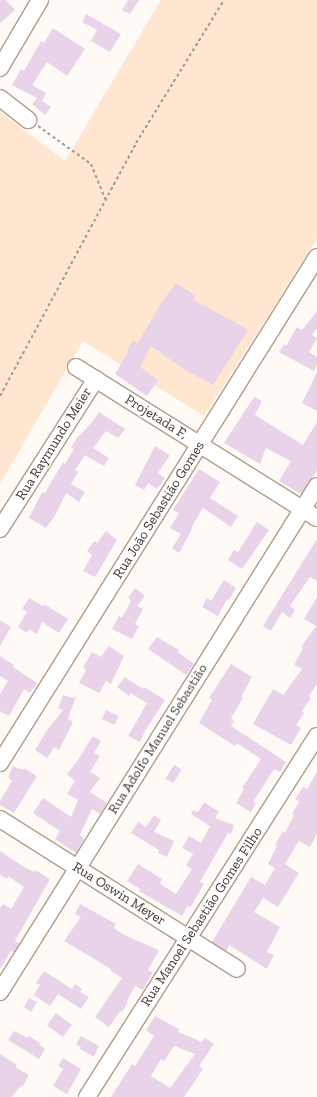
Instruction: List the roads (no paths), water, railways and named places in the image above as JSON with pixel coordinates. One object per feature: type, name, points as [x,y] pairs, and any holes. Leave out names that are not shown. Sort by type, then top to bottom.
[{"type":"street","points":[[0,68],[40,0]]},
{"type":"street","points":[[0,98],[28,120]]},
{"type":"street","name":"Rua João Sebastião Gomes","points":[[0,763],[317,257]]},
{"type":"street","name":"Projetada F,","points":[[76,367],[317,518]]},
{"type":"street","name":"Rua Raymundo Meier","points":[[0,529],[96,379]]},
{"type":"street","name":"Rua Adolfo Manuel Sebastião","points":[[2,986],[317,486]]},
{"type":"street","name":"Rua Manoel Sebastião Gomes Filho","points":[[87,1097],[317,736]]},
{"type":"street","name":"Rua Oswin Meyer","points":[[0,819],[237,969]]}]
